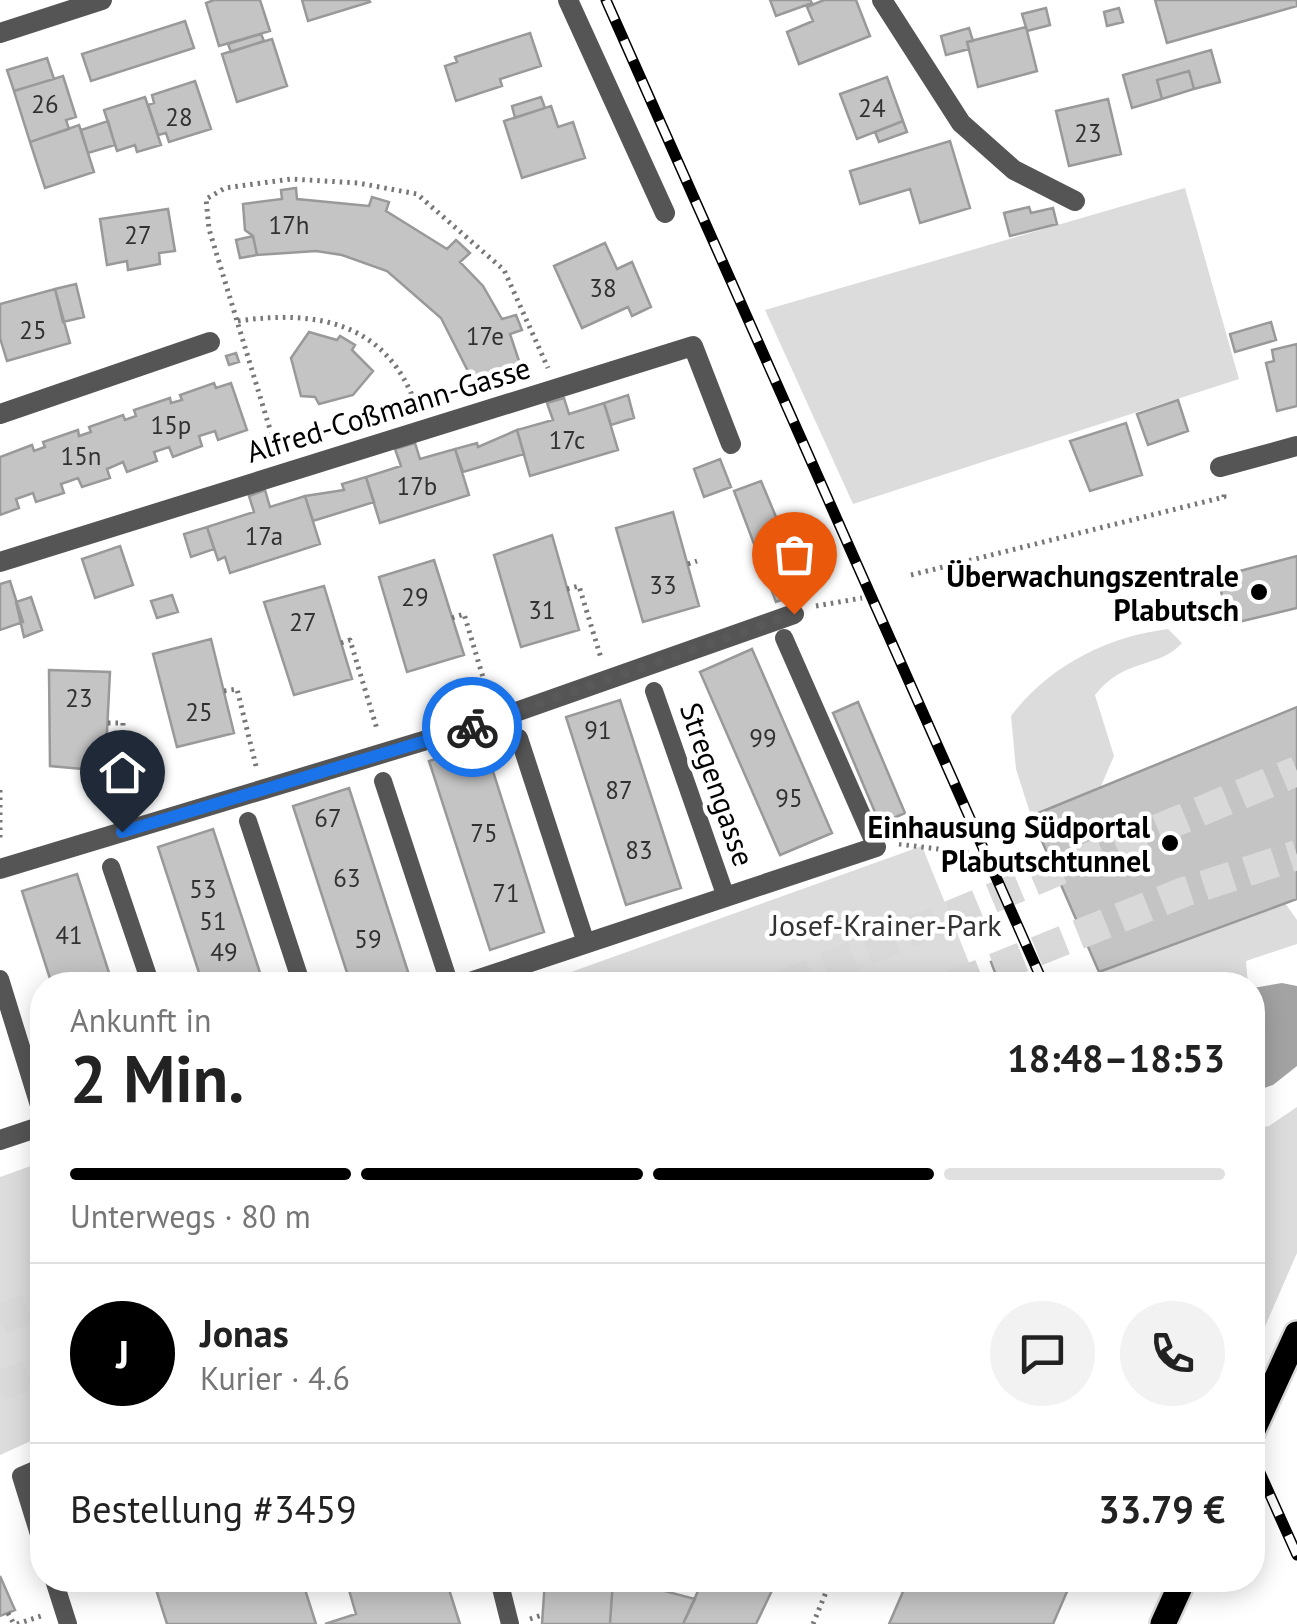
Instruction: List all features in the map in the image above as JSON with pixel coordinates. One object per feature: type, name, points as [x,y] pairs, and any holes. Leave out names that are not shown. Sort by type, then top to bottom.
[{"type":"main road","points":[[1265,1404],[1297,1334]]},
{"type":"main road","points":[[1163,1624],[1178,1592]]},
{"type":"street","points":[[0,32],[102,0]]},
{"type":"street","points":[[568,0],[665,213]]},
{"type":"street","points":[[882,0],[961,123],[1014,170],[1075,201]]},
{"type":"street","points":[[0,414],[210,342]]},
{"type":"street","name":"Alfred-Coßmann-Gasse","points":[[0,562],[693,346],[731,444]]},
{"type":"street","points":[[1220,467],[1297,446]]},
{"type":"street","points":[[0,868],[262,793],[496,719],[794,614]]},
{"type":"street","name":"Stregengasse","points":[[500,972],[876,847]]},
{"type":"street","points":[[0,1140],[30,1130]]},
{"type":"lane","points":[[784,638],[876,847]]},
{"type":"lane","name":"Stregengasse","points":[[654,691],[726,897]]},
{"type":"lane","points":[[519,738],[586,943]]},
{"type":"lane","points":[[383,781],[446,972]]},
{"type":"lane","points":[[248,821],[298,972]]},
{"type":"lane","points":[[111,866],[147,972]]},
{"type":"lane","points":[[0,979],[30,1076]]},
{"type":"lane","points":[[30,1472],[21,1476],[30,1505]]},
{"type":"lane","points":[[58,1592],[68,1624]]},
{"type":"lane","points":[[502,1592],[510,1624]]},
{"type":"path","points":[[283,472],[208,230],[206,200],[225,188],[291,179],[358,182],[417,194],[504,270],[556,390]]},
{"type":"path","points":[[238,321],[282,314],[362,334],[401,367],[424,430]]},
{"type":"path","points":[[912,575],[1224,497],[1220,467]]},
{"type":"path","points":[[688,564],[697,561]]},
{"type":"path","points":[[568,589],[579,586],[608,680]]},
{"type":"path","points":[[794,614],[832,601],[862,598]]},
{"type":"path","points":[[452,618],[464,614],[496,719]]},
{"type":"path","points":[[341,643],[350,640],[385,754]]},
{"type":"path","points":[[224,691],[237,688],[262,793]]},
{"type":"path","points":[[108,723],[123,723],[122,832]]},
{"type":"path","points":[[0,790],[0,842]]},
{"type":"path","points":[[876,847],[973,848]]},
{"type":"path","points":[[813,1624],[825,1592]]},
{"type":"path","points":[[8,1612],[15,1624],[35,1620],[43,1614],[44,1606]]},
{"type":"green space","points":[[1185,188],[1239,379],[853,504],[765,310]]},
{"type":"green space","points":[[1168,629],[1182,643],[1163,657],[1118,674],[1095,695],[1114,756],[1101,786],[1031,816],[1016,769],[1011,716],[1043,682],[1080,657],[1123,639]]},
{"type":"green space","name":"Josef-Krainer-Park","points":[[922,846],[973,972],[571,972]]},
{"type":"green space","points":[[1285,903],[1297,920],[1297,944],[1246,961],[1247,972],[1099,972]]},
{"type":"green space","points":[[1297,1107],[1297,1253],[1265,1326],[1265,1127]]},
{"type":"green space","points":[[30,1166],[30,1441],[0,1455],[0,1177]]},
{"type":"shaded area","points":[[1265,986],[1297,986],[1297,1066],[1265,1088]]},
{"type":"building","points":[[260,0],[270,31],[219,46],[206,3]]},
{"type":"building","points":[[302,0],[369,0],[370,2],[308,21]]},
{"type":"building","points":[[770,0],[810,0],[812,3],[776,16]]},
{"type":"building","points":[[824,0],[856,0],[870,36],[799,64],[787,32],[813,21],[807,7]]},
{"type":"building","points":[[1155,0],[1297,0],[1297,6],[1167,43]]},
{"type":"building","points":[[1046,8],[1050,25],[1027,31],[1022,14]]},
{"type":"building","points":[[1119,8],[1123,22],[1107,26],[1104,12]]},
{"type":"building","points":[[185,21],[194,48],[91,81],[82,54]]},
{"type":"building","points":[[1026,27],[1037,71],[978,87],[967,42]]},
{"type":"building","points":[[969,28],[973,41],[967,42],[969,49],[946,55],[941,36]]},
{"type":"building","points":[[530,33],[541,66],[500,79],[502,86],[456,101],[445,66],[457,62],[455,57]]},
{"type":"building","points":[[261,34],[264,41],[231,52],[228,44]]},
{"type":"building","points":[[272,39],[287,86],[237,102],[222,54]]},
{"type":"building","points":[[1211,50],[1220,82],[1194,89],[1189,71],[1157,80],[1162,99],[1132,108],[1123,75]]},
{"type":"building","points":[[47,58],[54,79],[14,91],[7,70]]},
{"type":"building","points":[[1189,71],[1194,89],[1162,99],[1157,80]]},
{"type":"building","points":[[63,76],[76,117],[66,120],[69,129],[30,142],[14,91]]},
{"type":"building","points":[[887,77],[903,121],[857,139],[840,94]]},
{"type":"building","points":[[195,81],[211,129],[169,142],[166,133],[158,135],[148,105],[154,103],[152,95]]},
{"type":"building","points":[[145,97],[161,145],[137,152],[135,145],[117,151],[104,110]]},
{"type":"building","points":[[541,97],[545,108],[515,118],[512,106]]},
{"type":"building","points":[[1108,99],[1121,154],[1069,166],[1056,111]]},
{"type":"building","points":[[551,106],[558,127],[573,122],[585,158],[522,178],[504,121]]},
{"type":"building","points":[[108,121],[115,145],[88,153],[81,130]]},
{"type":"building","points":[[903,121],[907,132],[879,142],[875,132]]},
{"type":"building","points":[[79,125],[94,172],[45,188],[30,142]]},
{"type":"building","points":[[950,141],[970,208],[920,223],[910,189],[860,204],[850,171]]},
{"type":"building","points":[[296,188],[297,199],[369,206],[372,197],[389,202],[386,211],[447,249],[456,240],[470,253],[460,262],[483,286],[502,319],[516,315],[522,330],[510,334],[522,370],[474,383],[441,318],[387,271],[342,255],[316,251],[257,255],[253,236],[245,230],[243,204],[282,199],[281,190]]},
{"type":"building","points":[[1029,207],[1031,213],[1053,208],[1057,224],[1010,236],[1004,213]]},
{"type":"building","points":[[168,209],[175,251],[159,253],[160,264],[128,270],[127,261],[107,265],[100,219]]},
{"type":"building","points":[[253,236],[257,255],[240,258],[236,240]]},
{"type":"building","points":[[605,243],[617,269],[632,262],[651,307],[632,316],[628,307],[582,328],[554,266]]},
{"type":"building","points":[[76,284],[84,317],[63,322],[55,289]]},
{"type":"building","points":[[55,289],[70,343],[7,361],[0,338],[0,304]]},
{"type":"building","points":[[1271,322],[1276,340],[1235,352],[1230,334]]},
{"type":"building","points":[[309,332],[337,340],[340,336],[355,345],[352,350],[373,371],[353,395],[319,404],[315,397],[301,396],[291,358]]},
{"type":"building","points":[[1297,344],[1297,406],[1277,411],[1266,363],[1274,361],[1272,350]]},
{"type":"building","points":[[236,353],[239,362],[229,365],[226,356]]},
{"type":"building","points":[[214,383],[216,388],[231,383],[247,430],[218,440],[215,431],[199,436],[202,446],[173,457],[169,447],[154,452],[157,461],[127,472],[123,462],[107,469],[110,478],[82,487],[78,478],[61,484],[64,493],[36,502],[33,493],[16,499],[19,508],[0,515],[0,457],[32,445],[34,451],[45,447],[43,442],[78,430],[79,436],[91,432],[89,427],[123,415],[125,420],[136,416],[134,410],[170,398],[171,403],[182,400],[180,395]]},
{"type":"building","points":[[628,395],[634,418],[611,425],[604,403]]},
{"type":"building","points":[[564,398],[569,414],[604,403],[618,450],[530,476],[517,430],[553,420],[547,403]]},
{"type":"building","points":[[1178,400],[1188,431],[1148,445],[1137,414]]},
{"type":"building","points":[[1126,423],[1142,475],[1090,491],[1070,441]]},
{"type":"building","points":[[517,430],[524,454],[463,472],[455,449],[477,443],[478,447]]},
{"type":"building","points":[[415,443],[420,459],[455,449],[469,495],[380,523],[366,477],[401,466],[395,449]]},
{"type":"building","points":[[720,459],[731,487],[704,497],[694,469]]},
{"type":"building","points":[[366,477],[374,502],[313,521],[305,496],[344,490],[342,484]]},
{"type":"building","points":[[761,481],[807,591],[776,602],[734,491]]},
{"type":"building","points":[[265,490],[270,507],[305,496],[320,544],[230,573],[225,557],[218,560],[207,527],[254,512],[249,496]]},
{"type":"building","points":[[673,512],[699,606],[643,622],[616,528]]},
{"type":"building","points":[[207,527],[214,549],[191,557],[184,534]]},
{"type":"building","points":[[552,535],[579,630],[521,647],[494,555]]},
{"type":"building","points":[[120,546],[133,585],[95,598],[82,559]]},
{"type":"building","name":"Überwachungszentrale Plabutsch","points":[[1297,556],[1297,608],[1230,624],[1217,577]]},
{"type":"building","points":[[434,560],[464,655],[407,672],[379,577]]},
{"type":"building","points":[[10,581],[23,622],[0,630],[0,584]]},
{"type":"building","points":[[324,586],[352,679],[294,695],[264,602]]},
{"type":"building","points":[[172,595],[178,612],[157,618],[151,601]]},
{"type":"building","points":[[31,597],[42,630],[24,637],[16,602]]},
{"type":"building","points":[[211,639],[234,733],[177,747],[153,654]]},
{"type":"building","points":[[752,649],[832,833],[780,855],[700,672]]},
{"type":"building","points":[[49,670],[110,672],[105,771],[50,766]]},
{"type":"building","points":[[620,700],[681,888],[626,905],[566,717]]},
{"type":"building","points":[[858,702],[905,813],[880,824],[833,713]]},
{"type":"building","name":"Einhausung Südportal Plabutschtunnel","points":[[1297,707],[1297,899],[1099,972],[1031,816]]},
{"type":"building","points":[[484,743],[544,932],[490,950],[429,761]]},
{"type":"building","points":[[349,788],[408,972],[347,972],[293,806]]},
{"type":"building","points":[[213,829],[260,972],[199,972],[158,847]]},
{"type":"building","points":[[77,874],[109,972],[48,972],[22,891]]},
{"type":"building","points":[[981,918],[988,935],[980,938],[973,921]]},
{"type":"building","points":[[999,959],[1005,972],[995,972],[991,962]]},
{"type":"building","points":[[0,1576],[15,1610],[0,1616]]},
{"type":"building","points":[[157,1592],[306,1592],[316,1624],[167,1624]]},
{"type":"building","points":[[350,1592],[450,1592],[460,1624],[325,1624],[356,1614]]},
{"type":"building","points":[[544,1592],[612,1592],[610,1624],[542,1624]]},
{"type":"building","points":[[612,1592],[668,1592],[695,1599],[683,1624],[610,1624]]},
{"type":"building","points":[[698,1592],[771,1592],[756,1624],[683,1624]]},
{"type":"building","points":[[903,1592],[1067,1592],[1053,1624],[889,1624]]},
{"type":"tunnel","points":[[815,972],[1297,771]]},
{"type":"tunnel","points":[[985,972],[1184,892],[1297,855]]},
{"type":"tunnel","points":[[0,1320],[30,1307]]},
{"type":"tunnel","points":[[0,1386],[30,1375]]},
{"type":"railway","points":[[606,0],[1038,972]]},
{"type":"railway","points":[[1265,1484],[1297,1555]]},
{"type":"way so far","points":[[472,727],[794,614]]},
{"type":"place","name":"Überwachungszentrale Plabutsch","points":[[1259,592]]},
{"type":"place","name":"Einhausung Südportal Plabutschtunnel","points":[[1170,843]]},
{"type":"route","points":[[122,832],[472,727]]}]
